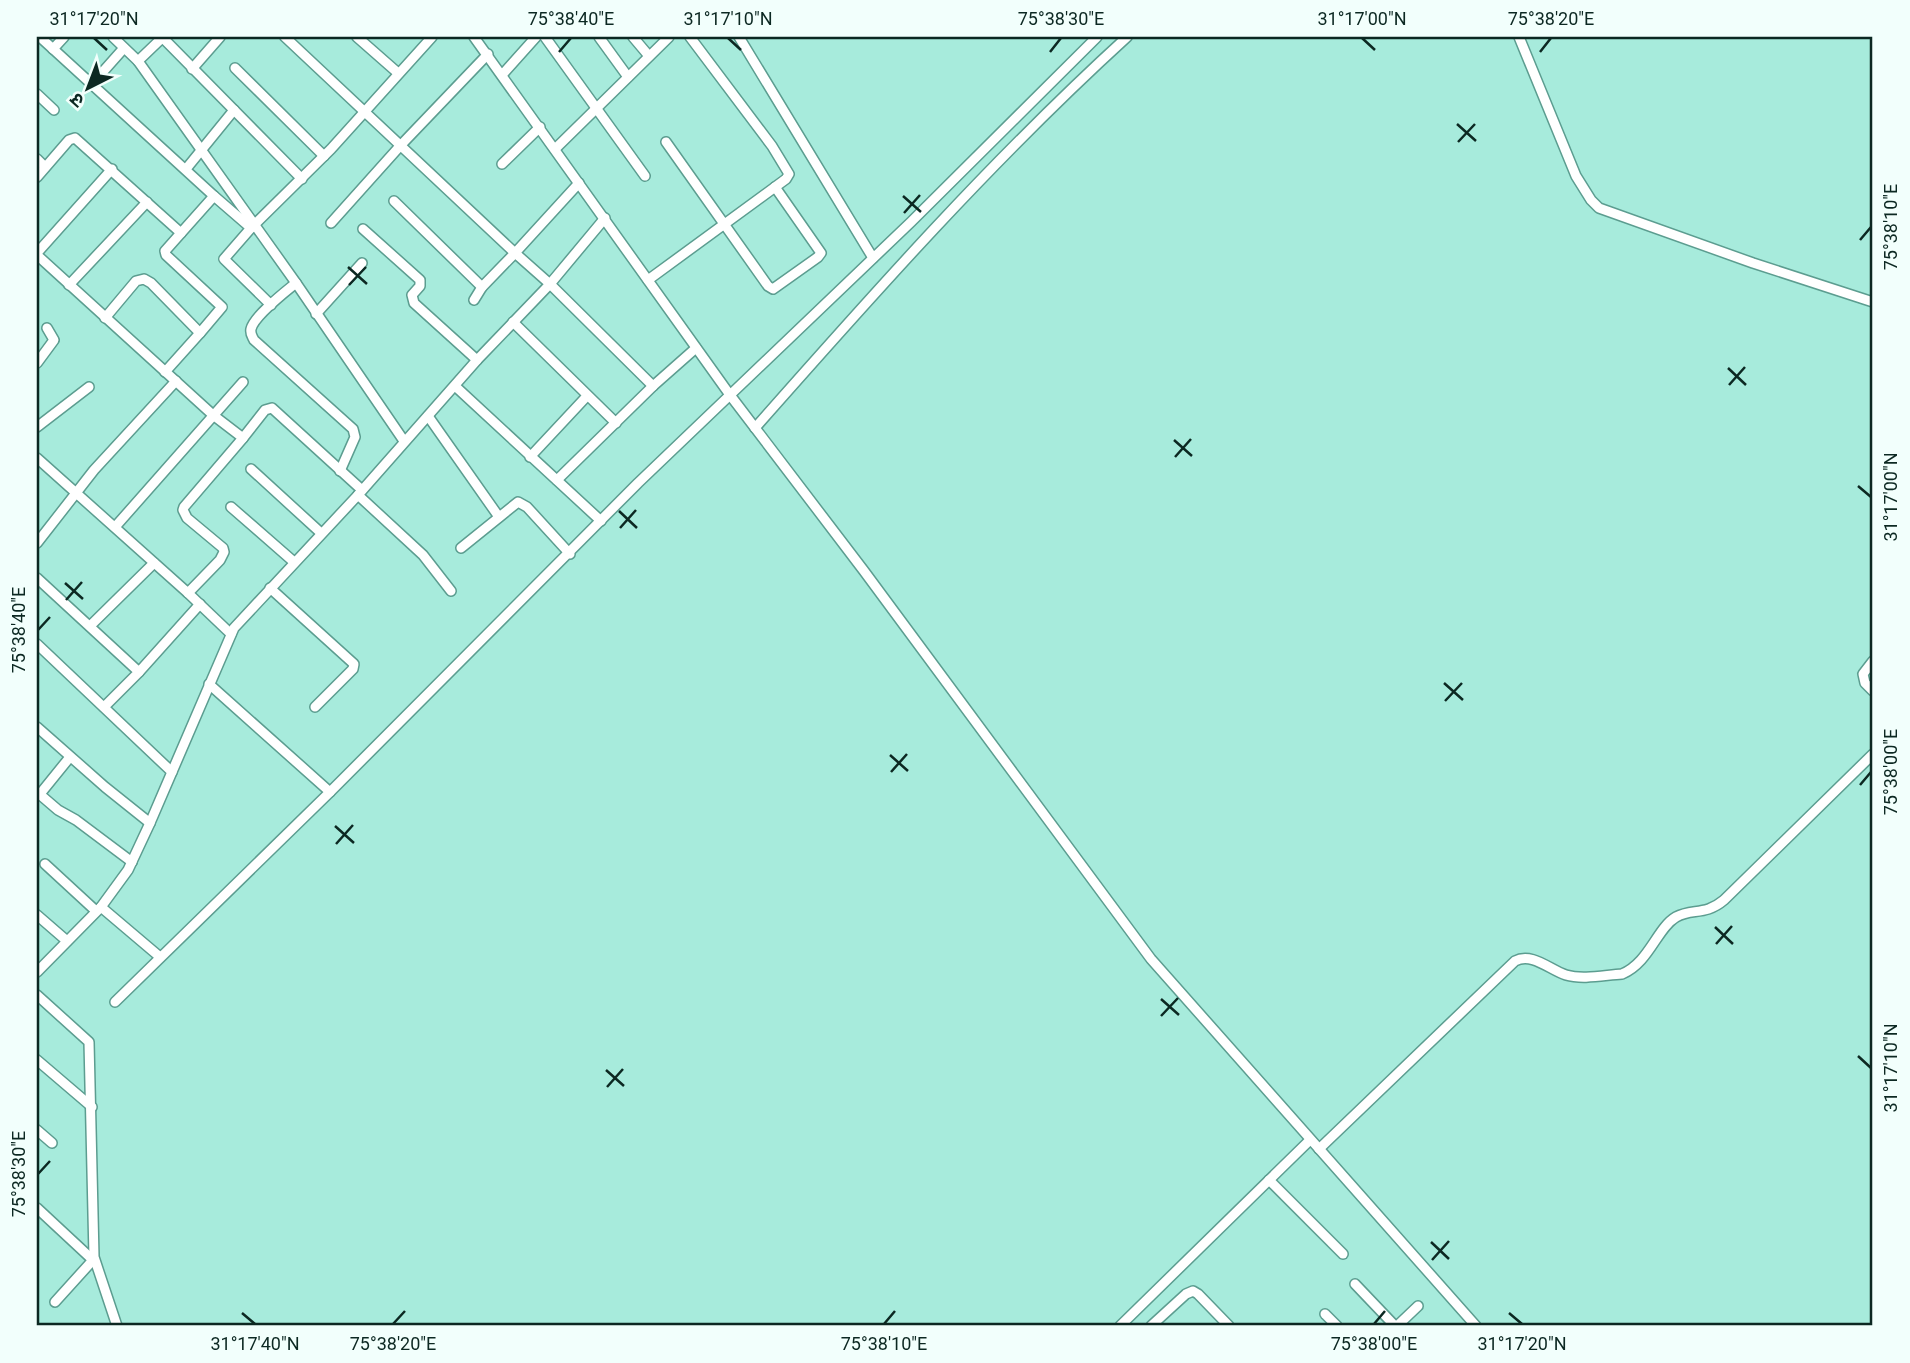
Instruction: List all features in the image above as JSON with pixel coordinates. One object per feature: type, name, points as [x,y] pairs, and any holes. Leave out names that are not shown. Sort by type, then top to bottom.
[{"type":"street","points":[[40,37],[215,196],[253,227]]},
{"type":"street","points":[[53,49],[64,37]]},
{"type":"street","points":[[113,37],[138,61],[203,150],[253,227],[296,283],[404,441]]},
{"type":"street","points":[[138,61],[162,37],[302,179]]},
{"type":"street","points":[[192,68],[220,37]]},
{"type":"street","points":[[285,37],[550,284],[653,386]]},
{"type":"street","points":[[357,37],[398,73]]},
{"type":"street","points":[[271,305],[224,260],[324,156],[432,37]]},
{"type":"street","points":[[474,37],[730,395],[864,571],[1151,959],[1476,1326]]},
{"type":"street","points":[[502,75],[536,37]]},
{"type":"street","points":[[545,37],[645,176]]},
{"type":"street","points":[[598,37],[628,77]]},
{"type":"street","points":[[633,37],[649,56]]},
{"type":"street","points":[[555,149],[669,37]]},
{"type":"street","points":[[648,280],[775,187],[788,176],[789,171],[690,37]]},
{"type":"street","points":[[739,37],[873,258]]},
{"type":"street","points":[[115,1002],[601,521],[1097,37]]},
{"type":"street","points":[[755,428],[938,222],[1040,119],[1127,37]]},
{"type":"street","points":[[1518,37],[1576,176],[1599,208],[1873,302]]},
{"type":"street","points":[[92,84],[124,48]]},
{"type":"street","points":[[331,223],[488,54]]},
{"type":"street","points":[[235,68],[324,156]]},
{"type":"street","points":[[37,94],[54,110]]},
{"type":"street","points":[[186,169],[234,110]]},
{"type":"street","points":[[502,164],[540,127]]},
{"type":"street","points":[[37,177],[69,140],[75,138],[113,169],[181,233]]},
{"type":"street","points":[[666,142],[768,286],[773,289],[820,255],[820,249],[775,187]]},
{"type":"street","points":[[37,159],[46,167]]},
{"type":"street","points":[[113,169],[37,254],[213,415],[243,438]]},
{"type":"street","points":[[474,300],[482,287],[579,183]]},
{"type":"street","points":[[165,372],[222,307],[166,255],[165,251],[215,196]]},
{"type":"street","points":[[394,201],[482,287]]},
{"type":"street","points":[[69,285],[147,202]]},
{"type":"street","points":[[37,972],[98,909],[132,862],[231,634],[477,360],[550,284],[605,218]]},
{"type":"street","points":[[363,229],[420,280],[420,286],[412,295],[414,303],[477,360]]},
{"type":"street","points":[[316,314],[362,263]]},
{"type":"street","points":[[105,318],[136,281],[144,279],[200,333]]},
{"type":"street","points":[[296,283],[271,305],[251,328],[251,337],[353,429],[355,437],[340,471]]},
{"type":"street","points":[[513,322],[616,423]]},
{"type":"street","points":[[37,363],[54,343],[54,337],[47,328]]},
{"type":"street","points":[[557,480],[696,348]]},
{"type":"street","points":[[38,539],[94,470],[176,381]]},
{"type":"street","points":[[116,527],[243,382]]},
{"type":"street","points":[[455,386],[601,521]]},
{"type":"street","points":[[37,427],[89,387]]},
{"type":"street","points":[[530,457],[587,396]]},
{"type":"street","points":[[188,593],[220,561],[224,552],[223,548],[187,518],[184,507],[265,410],[272,408],[340,471],[423,555],[451,591]]},
{"type":"street","points":[[428,416],[499,517]]},
{"type":"street","points":[[38,462],[116,527],[231,634]]},
{"type":"street","points":[[251,469],[321,533]]},
{"type":"street","points":[[461,548],[514,504],[522,503],[570,554]]},
{"type":"street","points":[[231,507],[294,562]]},
{"type":"street","points":[[90,626],[154,563]]},
{"type":"street","points":[[37,578],[139,672]]},
{"type":"street","points":[[270,588],[354,664],[353,669],[315,708]]},
{"type":"street","points":[[104,708],[200,604]]},
{"type":"street","points":[[37,644],[172,772]]},
{"type":"street","points":[[1873,661],[1863,674],[1865,683],[1873,691]]},
{"type":"street","points":[[209,684],[330,792]]},
{"type":"street","points":[[37,727],[150,823]]},
{"type":"street","points":[[1319,1150],[1515,961],[1529,958],[1575,977],[1629,972],[1676,917],[1710,909],[1724,900],[1873,754]]},
{"type":"street","points":[[70,757],[38,793],[132,862]]},
{"type":"street","points":[[45,864],[160,957]]},
{"type":"street","points":[[37,915],[66,941]]},
{"type":"street","points":[[37,995],[89,1042],[93,1261],[117,1326]]},
{"type":"street","points":[[37,1060],[92,1107]]},
{"type":"street","points":[[37,1130],[52,1143]]},
{"type":"street","points":[[1120,1326],[1310,1140]]},
{"type":"street","points":[[1269,1180],[1343,1254]]},
{"type":"street","points":[[37,1208],[93,1261]]},
{"type":"street","points":[[55,1302],[93,1261]]},
{"type":"street","points":[[1355,1284],[1396,1326],[1418,1306]]},
{"type":"street","points":[[1151,1326],[1186,1294],[1193,1291],[1229,1326]]},
{"type":"street","points":[[1325,1314],[1337,1326]]}]
